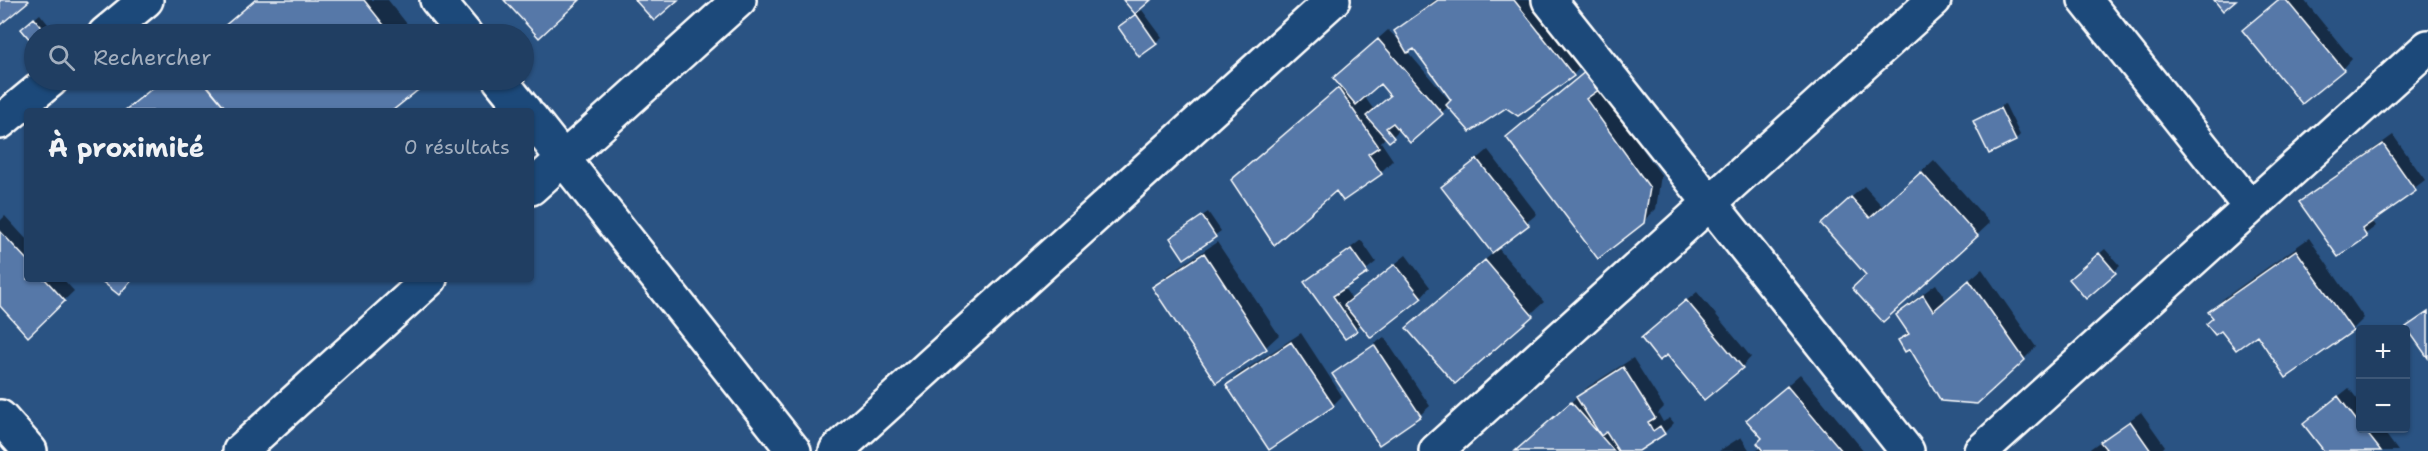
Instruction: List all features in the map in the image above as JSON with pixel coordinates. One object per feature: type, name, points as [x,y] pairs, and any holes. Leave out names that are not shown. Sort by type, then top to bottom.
[{"type":"street","points":[[117,24],[146,0]]},
{"type":"street","points":[[437,0],[457,24]]},
{"type":"street","points":[[534,185],[739,0]]},
{"type":"street","points":[[836,451],[1333,0]]},
{"type":"street","points":[[1549,0],[1907,451]]},
{"type":"street","points":[[1436,451],[1934,0]]},
{"type":"street","points":[[2085,0],[2250,207]]},
{"type":"street","points":[[1981,451],[2428,47]]},
{"type":"street","points":[[0,122],[39,90]]},
{"type":"street","points":[[508,90],[523,108]]},
{"type":"street","points":[[534,122],[794,451]]},
{"type":"street","points":[[240,451],[427,282]]},
{"type":"street","points":[[0,417],[30,451]]},
{"type":"building","points":[[0,0],[28,0],[29,1],[0,25]]},
{"type":"building","points":[[255,0],[364,0],[383,24],[227,24]]},
{"type":"building","points":[[504,0],[580,0],[539,38],[534,33],[534,24],[526,24]]},
{"type":"building","points":[[635,0],[678,0],[654,21]]},
{"type":"building","points":[[1123,0],[1151,0],[1135,14]]},
{"type":"building","points":[[1438,0],[1514,0],[1574,76],[1518,116],[1506,108],[1470,132],[1446,105],[1451,100],[1414,49],[1407,53],[1394,31]]},
{"type":"building","points":[[2214,0],[2236,0],[2223,11]]},
{"type":"building","points":[[2278,0],[2286,0],[2344,70],[2302,104],[2242,30]]},
{"type":"building","points":[[1136,14],[1157,44],[1139,57],[1118,27]]},
{"type":"building","points":[[34,18],[39,24],[27,24]]},
{"type":"building","points":[[1378,39],[1443,114],[1410,143],[1393,123],[1386,128],[1394,138],[1389,142],[1366,116],[1390,96],[1380,84],[1356,105],[1333,78]]},
{"type":"building","points":[[1586,71],[1600,89],[1586,99],[1650,188],[1644,223],[1598,259],[1506,137]]},
{"type":"building","points":[[1338,88],[1379,147],[1368,154],[1382,174],[1343,201],[1336,191],[1274,245],[1231,180]]},
{"type":"building","points":[[150,90],[211,90],[226,108],[128,108]]},
{"type":"building","points":[[210,90],[418,90],[396,108],[225,108]]},
{"type":"building","points":[[2000,108],[2016,141],[1989,154],[1973,121]]},
{"type":"building","points":[[2383,144],[2416,191],[2362,229],[2367,237],[2338,257],[2299,202]]},
{"type":"building","points":[[1477,159],[1529,225],[1492,253],[1441,187]]},
{"type":"building","points":[[1921,172],[1978,236],[1883,322],[1852,288],[1866,275],[1821,224],[1851,197],[1870,218]]},
{"type":"building","points":[[1202,216],[1216,237],[1184,259],[1170,238]]},
{"type":"building","points":[[0,231],[24,257],[24,282],[48,282],[65,301],[28,337],[0,306]]},
{"type":"building","points":[[1351,249],[1368,273],[1333,296],[1357,331],[1345,339],[1304,282]]},
{"type":"building","points":[[2296,250],[2353,331],[2286,378],[2257,335],[2236,350],[2221,331],[2215,335],[2206,324],[2213,318],[2208,312]]},
{"type":"building","points":[[1204,253],[1267,349],[1216,383],[1152,287]]},
{"type":"building","points":[[2099,253],[2116,273],[2086,299],[2069,279]]},
{"type":"building","points":[[1485,260],[1533,316],[1455,384],[1406,328]]},
{"type":"building","points":[[1395,264],[1422,298],[1371,338],[1344,305]]},
{"type":"building","points":[[1969,280],[2025,360],[1977,404],[1941,401],[1910,349],[1905,352],[1898,340],[1909,334],[1896,315],[1923,295],[1933,311]]},
{"type":"building","points":[[103,282],[130,282],[119,295]]},
{"type":"building","points":[[1686,300],[1743,368],[1704,400],[1667,355],[1659,361],[1641,338]]},
{"type":"building","points":[[2428,312],[2428,358],[2410,333],[2409,325]]},
{"type":"building","points":[[1291,342],[1334,406],[1269,450],[1226,385]]},
{"type":"building","points":[[1374,345],[1421,416],[1379,445],[1332,374]]},
{"type":"building","points":[[1623,367],[1655,418],[1648,422],[1653,431],[1660,426],[1665,434],[1639,451],[1618,451],[1606,432],[1601,436],[1576,397]]},
{"type":"building","points":[[1787,386],[1842,451],[1763,451],[1757,443],[1762,438],[1746,420]]},
{"type":"building","points":[[2338,396],[2356,420],[2356,433],[2367,433],[2381,451],[2324,451],[2303,424]]},
{"type":"building","points":[[1571,402],[1614,451],[1515,451]]},
{"type":"building","points":[[2130,421],[2151,451],[2103,451],[2106,449],[2100,442]]}]
